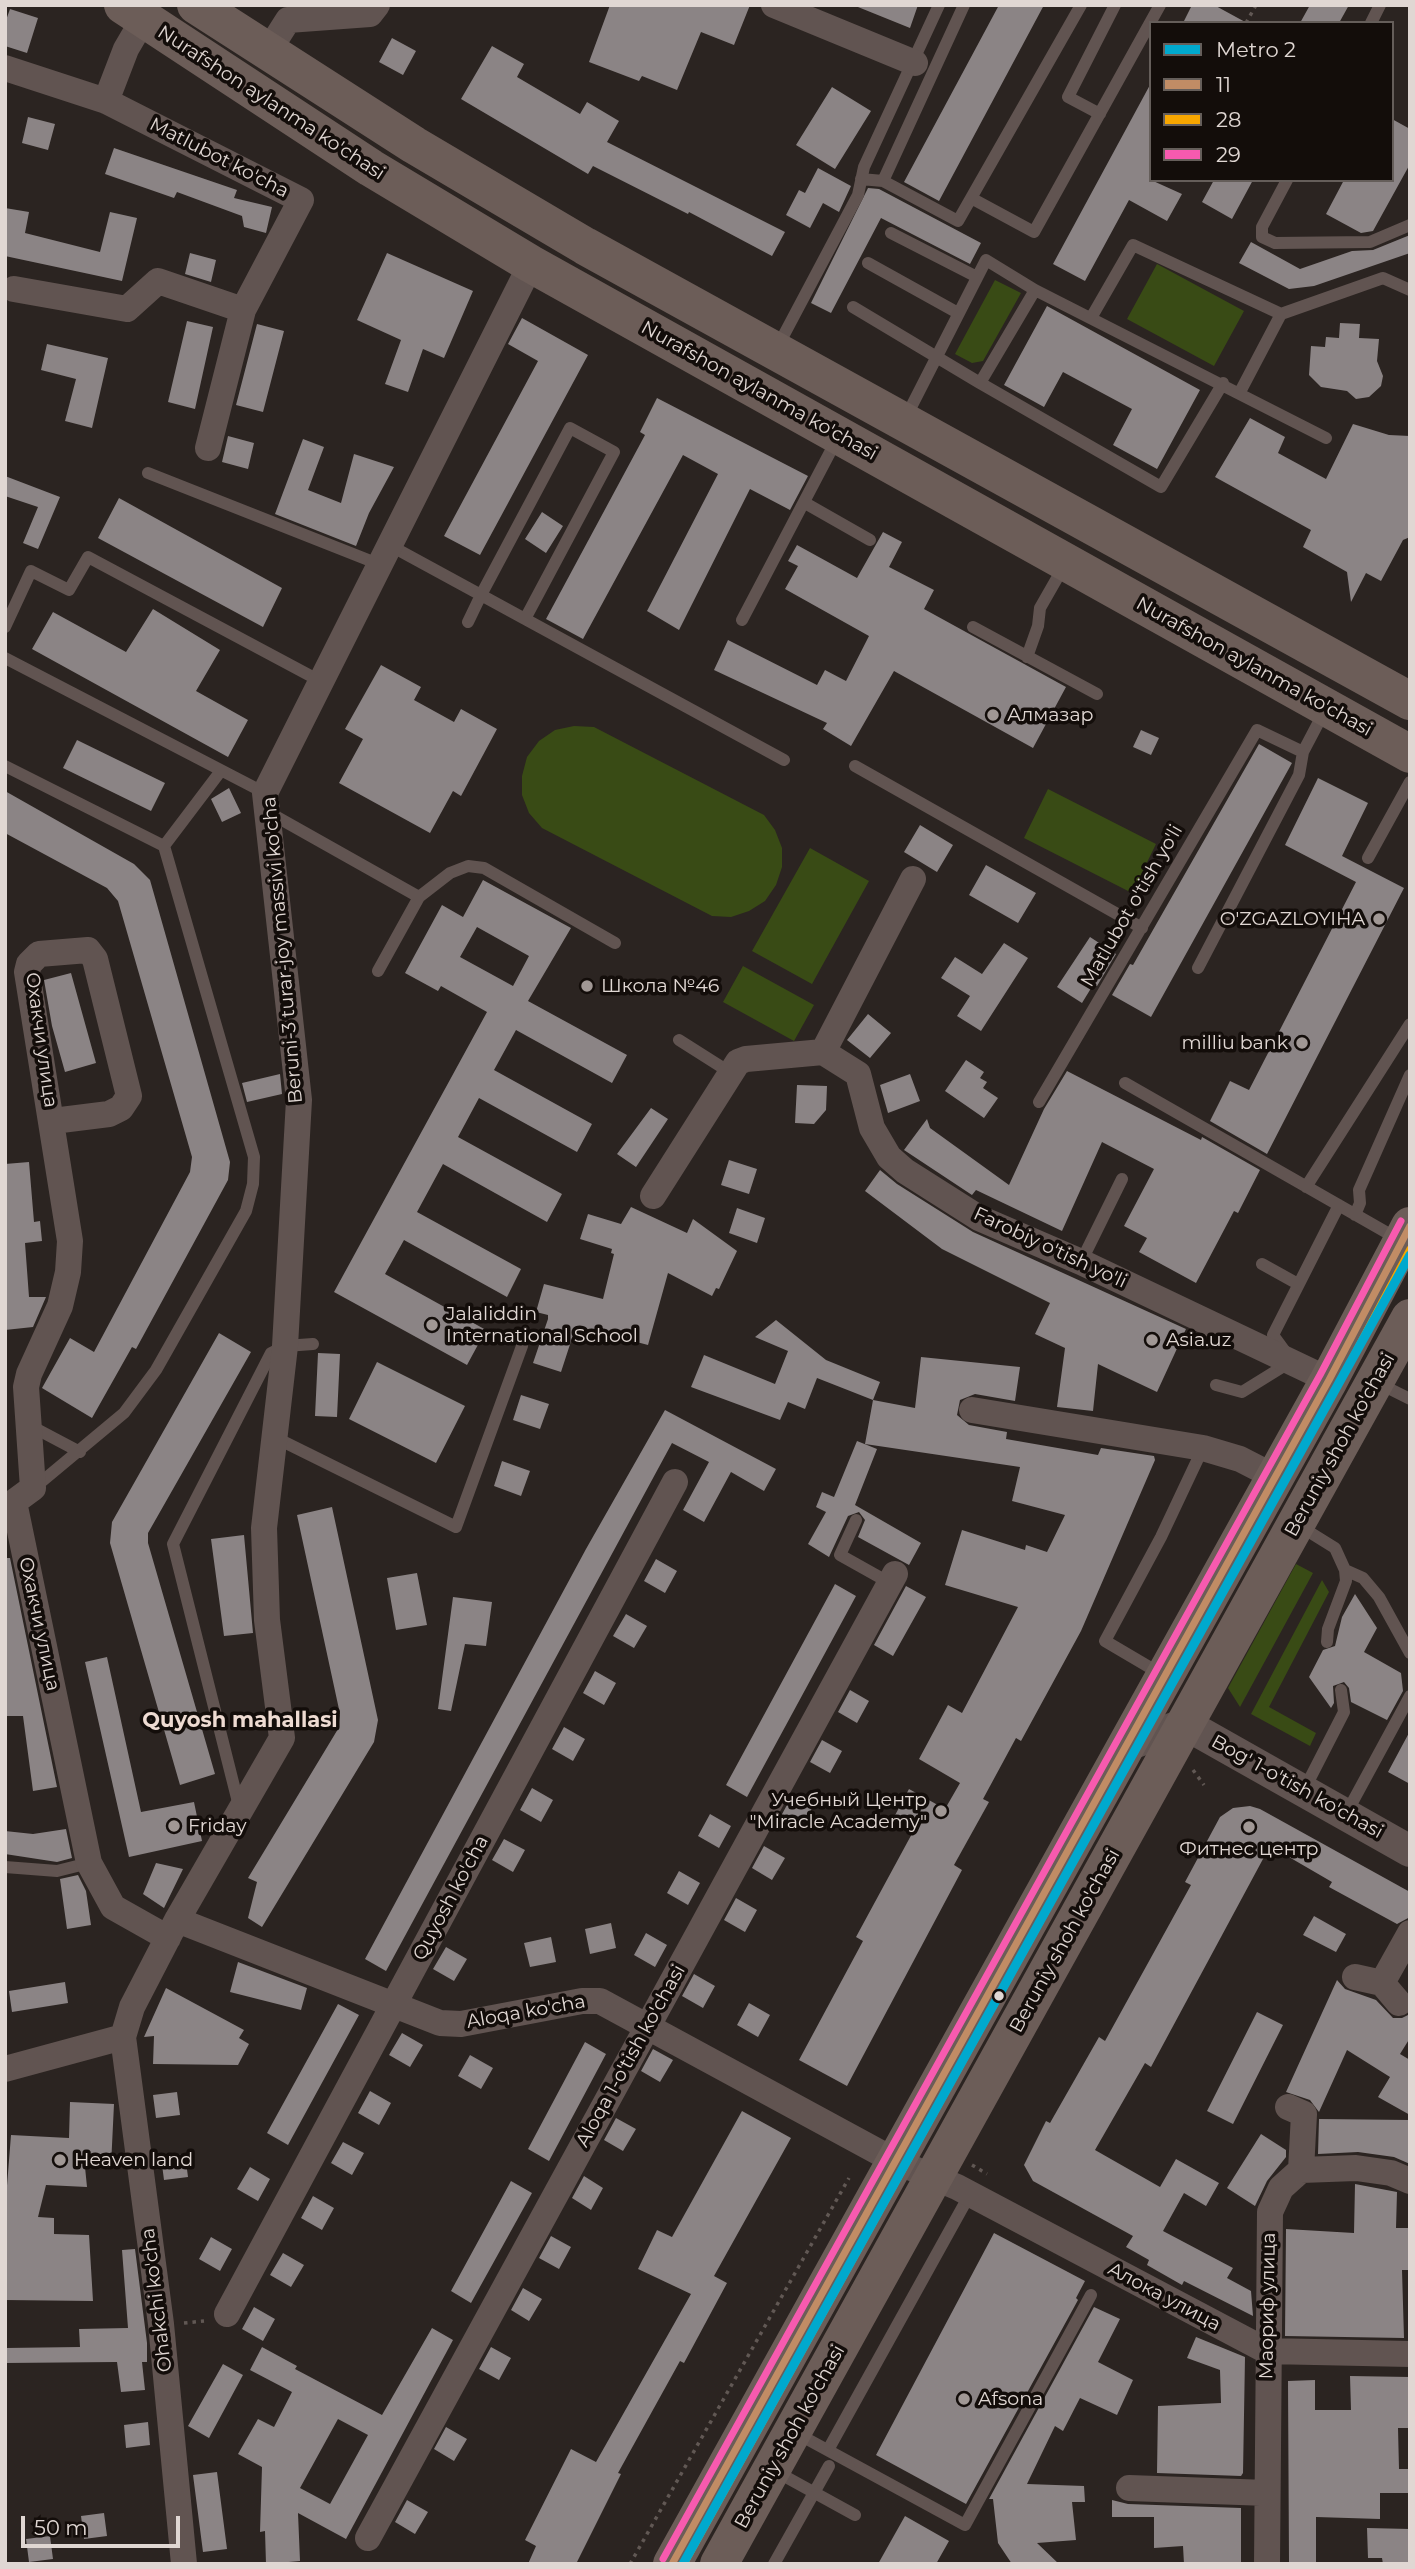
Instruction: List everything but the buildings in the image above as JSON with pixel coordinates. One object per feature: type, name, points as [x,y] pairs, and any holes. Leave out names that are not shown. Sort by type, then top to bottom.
[{"type":"main road","name":"Nurafshon aylanma ko'chasi","points":[[197,6],[425,152],[775,353],[1237,607],[1404,694]]},
{"type":"main road","points":[[146,22],[186,40],[197,34],[201,20],[197,6]]},
{"type":"main road","name":"Nurafshon aylanma ko'chasi","points":[[146,22],[371,168],[531,264],[1410,754]]},
{"type":"main road","points":[[1066,563],[1088,523]]},
{"type":"main road","points":[[1214,645],[1212,620],[1223,610],[1237,607]]},
{"type":"main road","points":[[671,2564],[1329,1380],[1406,1233]]},
{"type":"main road","name":"Beruniy shoh ko'chasi","points":[[719,2564],[793,2432],[951,2169],[1185,1724],[1410,1318]]},
{"type":"street","points":[[267,53],[288,20],[370,15],[377,5]]},
{"type":"street","points":[[777,6],[915,63]]},
{"type":"street","points":[[106,101],[126,49],[146,22]]},
{"type":"street","name":"Matlubot ko'cha","points":[[5,68],[106,101],[301,200],[243,310],[208,448]]},
{"type":"street","name":"Beruni-3 turar-joy massivi ko'cha","points":[[172,1929],[282,1738],[267,1620],[264,1528],[285,1346],[299,1100],[266,802],[321,682],[531,264]]},
{"type":"street","points":[[14,289],[127,309],[158,281],[243,310]]},
{"type":"street","points":[[653,1196],[738,1062],[823,1052],[914,880]]},
{"type":"street","name":"Охакчи улица","points":[[53,1121],[109,1114],[121,1108],[129,1096],[95,960],[88,950],[39,954],[29,964],[27,972],[53,1121],[69,1257],[60,1306],[29,1374],[24,1399],[26,1423],[18,1490],[89,1863],[113,1907],[172,1929]]},
{"type":"street","name":"Farobiy o'tish yo'li","points":[[823,1052],[858,1074],[872,1128],[889,1157],[905,1171],[979,1218],[1081,1262],[1329,1380]]},
{"type":"street","points":[[972,1410],[1203,1448],[1240,1460],[1275,1477]]},
{"type":"street","name":"Quyosh ko'cha","points":[[227,2314],[675,1482]]},
{"type":"street","name":"Aloqa 1-o'tish ko'chasi","points":[[368,2538],[892,1578]]},
{"type":"street","points":[[1125,1746],[1185,1724],[1170,1665]]},
{"type":"street","name":"Bog' 1-o'tish ko'chasi","points":[[1185,1724],[1410,1851]]},
{"type":"street","points":[[5,2069],[123,2037],[132,2007],[172,1929]]},
{"type":"street","name":"Aloqa ko'cha","points":[[172,1929],[394,2003],[440,2023],[461,2024],[582,2001],[600,2001],[895,2161],[951,2169]]},
{"type":"street","points":[[1355,1977],[1391,1993],[1410,1933]]},
{"type":"street","name":"Ohakchi ko'cha","points":[[123,2037],[161,2324],[184,2564]]},
{"type":"street","points":[[1288,2107],[1304,2115],[1301,2170],[1356,2168],[1391,2173],[1410,2181]]},
{"type":"street","name":"Алока улица","points":[[951,2169],[970,2194],[1267,2351],[1410,2354]]},
{"type":"street","name":"Маориф улица","points":[[1268,2564],[1267,2351],[1270,2212],[1282,2188],[1301,2170]]},
{"type":"street","points":[[1129,2488],[1267,2493]]},
{"type":"lane","points":[[775,353],[858,195],[864,167],[915,63],[939,5]]},
{"type":"lane","points":[[883,181],[964,5]]},
{"type":"lane","points":[[861,179],[883,181],[958,221],[1081,5]]},
{"type":"lane","points":[[1100,114],[1068,97],[1115,5]]},
{"type":"lane","points":[[1151,21],[1160,5]]},
{"type":"lane","points":[[1372,21],[1380,5]]},
{"type":"lane","points":[[971,198],[1034,232],[1149,25]]},
{"type":"lane","points":[[1286,182],[1262,228],[1262,237],[1275,243],[1370,242],[1410,225]]},
{"type":"lane","points":[[891,233],[977,277]]},
{"type":"lane","points":[[1091,318],[1133,245],[1281,314]]},
{"type":"lane","points":[[903,422],[986,260],[1035,290],[1223,383],[1326,438]]},
{"type":"lane","points":[[868,263],[958,313]]},
{"type":"lane","points":[[1240,392],[1281,314],[1383,278],[1410,289]]},
{"type":"lane","points":[[980,383],[1035,290]]},
{"type":"lane","points":[[853,307],[1161,487],[1223,383]]},
{"type":"lane","points":[[468,622],[570,428],[614,452],[525,619]]},
{"type":"lane","points":[[742,620],[839,436]]},
{"type":"lane","points":[[148,473],[386,556],[481,595],[784,760]]},
{"type":"lane","points":[[805,503],[870,540]]},
{"type":"lane","points":[[5,628],[31,571],[69,590],[88,557],[321,682]]},
{"type":"lane","points":[[1027,657],[1038,626],[1040,608],[1066,563]]},
{"type":"lane","points":[[973,627],[1097,694]]},
{"type":"lane","points":[[5,658],[220,772],[419,897]]},
{"type":"lane","points":[[1198,968],[1299,775],[1303,752],[1326,707]]},
{"type":"lane","name":"Matlubot o'tish yo'li","points":[[1039,1102],[1257,730],[1303,752]]},
{"type":"lane","points":[[5,766],[164,846],[254,1157],[253,1184],[246,1211],[156,1370],[124,1413],[80,1452],[18,1490]]},
{"type":"lane","points":[[855,766],[1142,928]]},
{"type":"lane","points":[[164,846],[220,772]]},
{"type":"lane","points":[[1368,858],[1410,782]]},
{"type":"lane","points":[[378,971],[419,897],[450,873],[468,866],[484,868],[615,943]]},
{"type":"lane","points":[[1307,1187],[1410,1024]]},
{"type":"lane","points":[[679,1040],[731,1073]]},
{"type":"lane","points":[[1356,1214],[1360,1203],[1359,1190],[1410,1075]]},
{"type":"lane","points":[[1125,1083],[1339,1205],[1406,1233]]},
{"type":"lane","points":[[1081,1262],[1122,1179]]},
{"type":"lane","points":[[1216,1385],[1242,1392],[1292,1361],[1273,1335],[1339,1205]]},
{"type":"lane","points":[[1262,1265],[1298,1284]]},
{"type":"lane","points":[[241,1810],[173,1544],[271,1353],[285,1346],[313,1344]]},
{"type":"lane","points":[[274,1437],[456,1527],[522,1346]]},
{"type":"lane","points":[[1375,1381],[1410,1399]]},
{"type":"lane","points":[[26,1423],[80,1452]]},
{"type":"lane","points":[[1170,1665],[1105,1641],[1161,1537],[1203,1448]]},
{"type":"lane","points":[[856,1520],[840,1555],[892,1578]]},
{"type":"lane","points":[[1296,1524],[1335,1548],[1345,1570],[1346,1581],[1328,1629],[1327,1642]]},
{"type":"lane","points":[[1345,1570],[1363,1578],[1379,1597],[1410,1653]]},
{"type":"lane","points":[[1304,1790],[1345,1712],[1341,1690]]},
{"type":"lane","points":[[1346,1814],[1410,1696]]},
{"type":"lane","points":[[5,1867],[57,1871],[89,1863]]},
{"type":"lane","points":[[828,2450],[970,2194]]},
{"type":"lane","points":[[793,2432],[965,2525],[1091,2295]]},
{"type":"lane","points":[[774,2564],[829,2466]]},
{"type":"lane","points":[[772,2469],[855,2515]]},
{"type":"path","points":[[1247,21],[1255,5]]},
{"type":"path","points":[[1187,1762],[1204,1785]]},
{"type":"path","points":[[951,2169],[992,2176]]},
{"type":"path","points":[[630,2564],[849,2178]]},
{"type":"path","points":[[161,2324],[214,2321],[227,2314]]},
{"type":"green space","points":[[1157,264],[1244,311],[1214,366],[1127,319]]},
{"type":"green space","points":[[995,280],[1021,293],[983,361],[972,363],[955,354]]},
{"type":"green space","points":[[574,726],[594,727],[764,815],[775,830],[782,848],[782,867],[776,885],[765,901],[749,911],[731,917],[712,916],[542,828],[529,813],[522,795],[522,776],[527,757],[539,741],[555,730]]},
{"type":"green space","points":[[1048,789],[1156,844],[1132,893],[1024,838]]},
{"type":"green space","points":[[810,848],[869,881],[812,984],[752,951]]},
{"type":"green space","points":[[743,966],[814,1005],[794,1041],[723,1002]]},
{"type":"green space","points":[[1296,1564],[1313,1573],[1240,1707],[1228,1688]]},
{"type":"green space","points":[[1322,1580],[1329,1592],[1269,1707],[1316,1733],[1310,1746],[1251,1714]]},
{"type":"metro line","name":"2","points":[[683,2564],[1410,1255]]},
{"type":"transit line","name":"29","points":[[663,2559],[1320,1375],[1401,1221]]},
{"type":"transit line","name":"11","points":[[672,2564],[1329,1380],[1410,1226]]},
{"type":"transit line","name":"28","points":[[684,2564],[1338,1385],[1410,1249]]},
{"type":"place","name":"Алмазар","points":[[993,715]]},
{"type":"place","name":"O'ZGAZLOYIHA","points":[[1379,919]]},
{"type":"place","name":"Школа №46","points":[[587,986]]},
{"type":"place","name":"milliu bank","points":[[1302,1043]]},
{"type":"place","name":"Jalaliddin International School","points":[[432,1325]]},
{"type":"place","name":"Asia.uz","points":[[1152,1340]]},
{"type":"place","name":"Учебный Центр \"Miracle Academy\"","points":[[941,1811]]},
{"type":"place","name":"Friday","points":[[174,1826]]},
{"type":"place","name":"Фитнес центр","points":[[1249,1827]]},
{"type":"place","name":"Heaven land","points":[[60,2160]]},
{"type":"place","name":"Afsona","points":[[964,2399]]},
{"type":"district","name":"Quyosh mahallasi","points":[[240,1721]]}]
